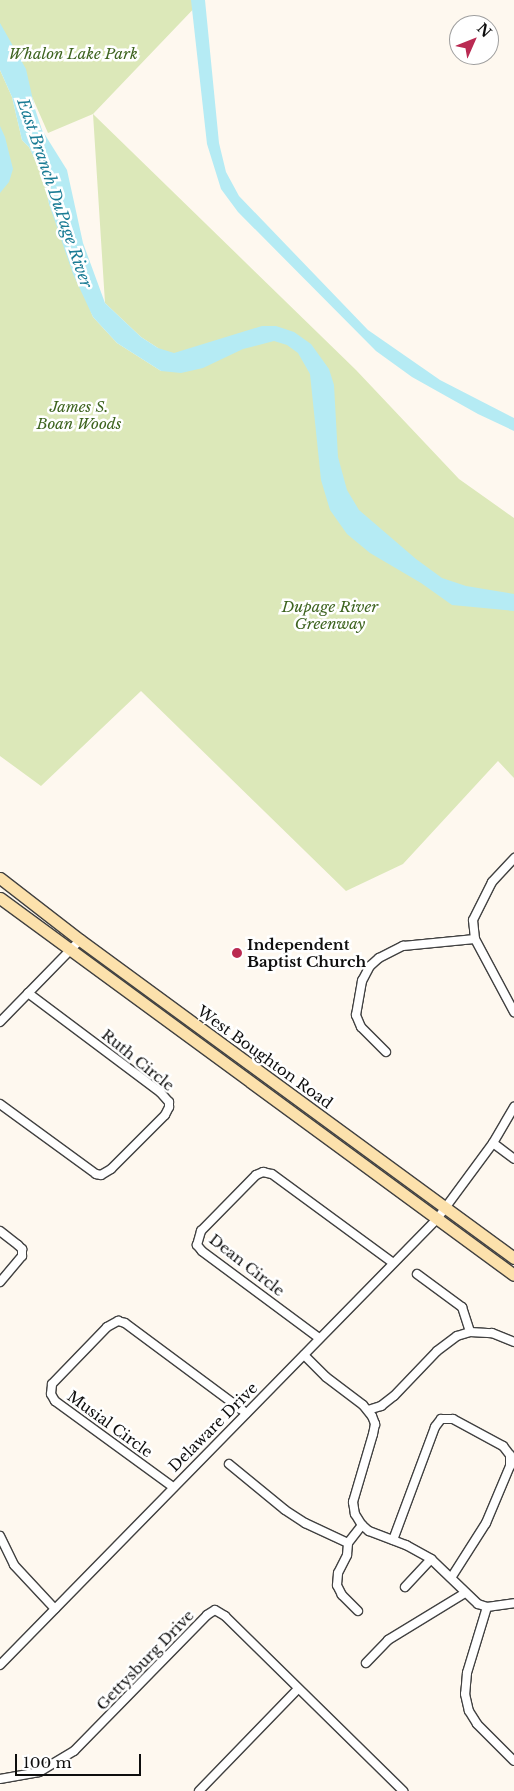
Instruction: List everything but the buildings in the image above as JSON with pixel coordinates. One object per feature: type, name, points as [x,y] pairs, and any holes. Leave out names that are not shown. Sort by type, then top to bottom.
[{"type":"main road","name":"West Boughton Road","points":[[0,878],[80,940],[514,1258]]},
{"type":"main road","name":"West Boughton Road","points":[[0,898],[514,1275]]},
{"type":"street","points":[[514,858],[492,882],[473,920],[475,939],[514,1012]]},
{"type":"street","points":[[13,907],[24,896]]},
{"type":"street","points":[[386,1052],[361,1027],[356,1015],[362,981],[370,966],[379,958],[403,946],[475,939]]},
{"type":"street","points":[[0,1022],[80,940]]},
{"type":"street","name":"Ruth Circle","points":[[0,1104],[96,1174],[102,1175],[111,1169],[165,1115],[169,1107],[169,1102],[160,1092],[28,993]]},
{"type":"street","points":[[149,1006],[159,998]]},
{"type":"street","name":"Delaware Drive","points":[[0,1665],[437,1219],[493,1143],[514,1107]]},
{"type":"street","points":[[493,1143],[514,1160]]},
{"type":"street","name":"Dean Circle","points":[[319,1338],[202,1251],[197,1245],[201,1231],[256,1175],[263,1172],[272,1174],[393,1263]]},
{"type":"street","points":[[0,1231],[18,1245],[22,1250],[22,1256],[0,1282]]},
{"type":"street","points":[[417,1274],[462,1307],[470,1332]]},
{"type":"street","name":"Musial Circle","points":[[173,1487],[55,1401],[51,1394],[52,1384],[107,1327],[118,1321],[124,1323],[246,1414]]},
{"type":"street","points":[[368,1410],[381,1406],[394,1396],[443,1346],[457,1336],[470,1332],[492,1333],[514,1342]]},
{"type":"street","points":[[304,1355],[326,1377],[368,1410],[375,1424],[353,1502],[355,1514],[362,1524],[369,1532],[393,1540],[431,1559],[478,1604],[487,1608],[514,1603]]},
{"type":"street","points":[[393,1540],[435,1427],[441,1419],[453,1418],[503,1446],[510,1455],[510,1466],[486,1524],[451,1578]]},
{"type":"street","points":[[229,1464],[285,1510],[305,1523],[348,1543]]},
{"type":"street","points":[[358,1611],[342,1595],[337,1585],[338,1573],[346,1555],[348,1543],[362,1524]]},
{"type":"street","points":[[0,1536],[14,1565],[55,1609]]},
{"type":"street","points":[[405,1587],[431,1559]]},
{"type":"street","points":[[366,1663],[388,1640],[465,1593]]},
{"type":"street","points":[[487,1608],[467,1673],[465,1694],[470,1711],[477,1724],[514,1761]]},
{"type":"street","name":"Gettysburg Drive","points":[[0,1779],[39,1772],[69,1755],[207,1615],[215,1610],[225,1616],[403,1791]]},
{"type":"street","points":[[199,1791],[298,1689]]},
{"type":"green space","name":"Whalon Lake Park","points":[[0,0],[202,0],[93,114],[48,133],[0,24]]},
{"type":"green space","name":"Dupage River Greenway","points":[[0,70],[12,97],[22,140],[29,147],[44,178],[49,204],[93,317],[117,343],[161,371],[158,348],[141,337],[105,303],[93,114],[356,370],[459,479],[514,518],[514,778],[498,761],[403,864],[346,891],[141,691],[41,786],[0,756]]},
{"type":"water","points":[[191,0],[205,0],[219,143],[226,172],[239,196],[368,330],[440,380],[514,418],[514,431],[478,414],[412,377],[376,351],[238,212],[221,189],[207,144]]},
{"type":"water","name":"East Branch DuPage River","points":[[0,23],[26,69],[42,130],[67,170],[83,243],[105,303],[141,337],[158,348],[174,353],[262,326],[276,326],[294,332],[311,344],[329,369],[334,385],[338,457],[347,490],[359,510],[416,559],[442,578],[466,586],[514,594],[514,611],[452,605],[421,583],[370,553],[347,534],[330,510],[321,480],[310,374],[298,353],[287,345],[274,341],[243,349],[203,368],[181,373],[161,371],[117,343],[93,317],[73,274],[49,204],[44,178],[29,147],[22,140],[12,97],[0,70]]},
{"type":"water","points":[[0,126],[5,137],[13,169],[9,182],[0,193]]},
{"type":"place","name":"Independent Baptist Church","points":[[237,953]]},
{"type":"park label","name":"James S. Boan Woods","points":[[79,414]]}]
